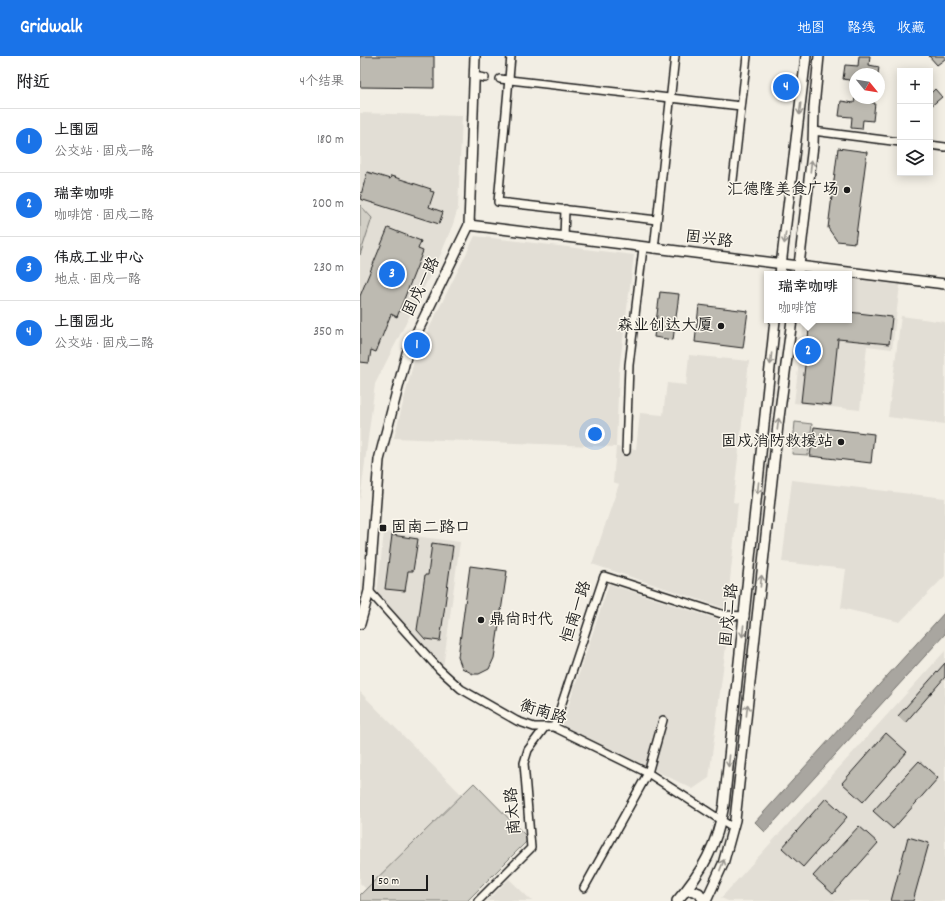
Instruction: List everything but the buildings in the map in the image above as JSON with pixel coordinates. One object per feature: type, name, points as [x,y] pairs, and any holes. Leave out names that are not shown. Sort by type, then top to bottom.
[{"type":"street","name":"固戍一路","points":[[360,624],[369,591],[379,460],[407,353],[469,225],[475,56]]},
{"type":"street","points":[[511,56],[498,202],[657,220]]},
{"type":"street","points":[[654,249],[676,56]]},
{"type":"street","points":[[733,180],[747,56]]},
{"type":"street","points":[[781,271],[806,56]]},
{"type":"street","points":[[798,270],[820,56]]},
{"type":"street","points":[[474,76],[485,78]]},
{"type":"street","points":[[500,79],[741,106]]},
{"type":"street","points":[[813,131],[897,142]]},
{"type":"street","points":[[933,145],[945,147]]},
{"type":"street","points":[[564,238],[565,210]]},
{"type":"street","name":"固兴路","points":[[469,225],[643,248],[782,264],[798,270],[808,271]]},
{"type":"street","points":[[626,451],[629,365],[643,248]]},
{"type":"street","name":"固兴路","points":[[852,275],[945,284]]},
{"type":"street","name":"固戍二路","points":[[677,901],[685,892],[710,854],[722,819],[745,616],[775,323]]},
{"type":"street","name":"固戍二路","points":[[705,901],[723,864],[733,828],[777,432],[792,323]]},
{"type":"street","name":"恒南一路","points":[[554,727],[604,576],[725,614],[745,616]]},
{"type":"street","name":"衡南路","points":[[369,591],[439,669],[461,689],[517,721],[534,727],[554,727],[648,773],[722,819],[733,828]]},
{"type":"street","points":[[584,888],[648,773],[663,720]]},
{"type":"street","name":"南太路","points":[[478,901],[531,848],[524,762],[528,750],[545,727]]},
{"type":"street","points":[[685,892],[690,890],[700,893],[705,901]]},
{"type":"shaded area","points":[[360,113],[462,116],[458,208],[441,254],[375,384],[360,501],[360,255],[372,218],[360,205]]},
{"type":"shaded area","points":[[360,205],[372,218],[360,255]]},
{"type":"shaded area","points":[[475,236],[634,255],[619,370],[616,447],[394,438],[415,357]]},
{"type":"shaded area","points":[[852,279],[900,285],[892,349],[867,346],[860,410],[794,403],[804,323],[852,323]]},
{"type":"shaded area","points":[[901,316],[945,322],[945,424],[888,417]]},
{"type":"shaded area","points":[[689,355],[749,361],[733,502],[738,503],[727,609],[592,564],[619,484],[613,482],[616,447],[636,449],[640,413],[663,415],[667,383],[686,385]]},
{"type":"shaded area","points":[[795,422],[812,424],[808,455],[792,454]]},
{"type":"shaded area","points":[[792,480],[945,498],[945,576],[900,622],[841,608],[846,569],[782,562]]},
{"type":"shaded area","points":[[384,532],[460,542],[443,668],[377,594]]},
{"type":"shaded area","points":[[609,584],[729,623],[709,778],[693,789],[562,725]]},
{"type":"shaded area","points":[[945,612],[945,634],[765,832],[755,822]]},
{"type":"shaded area","points":[[945,651],[945,901],[728,901],[721,898]]},
{"type":"shaded area","points":[[360,692],[462,795],[366,889],[360,883]]},
{"type":"shaded area","points":[[474,783],[529,839],[467,901],[360,901],[360,895]]},
{"type":"shaded area","points":[[509,879],[532,901],[487,901]]},
{"type":"place","name":"上围园北","points":[[786,87]]},
{"type":"place","name":"汇德隆美食广场","points":[[847,190]]},
{"type":"place","name":"伟成工业中心","points":[[392,274]]},
{"type":"place","name":"森业创达大厦","points":[[721,326]]},
{"type":"place","name":"上围园","points":[[417,345]]},
{"type":"place","name":"瑞幸咖啡","points":[[808,351]]},
{"type":"place","name":"固戍消防救援站","points":[[841,442]]},
{"type":"place","name":"固南二路口","points":[[383,528]]},
{"type":"place","name":"鼎尚时代","points":[[481,620]]}]
